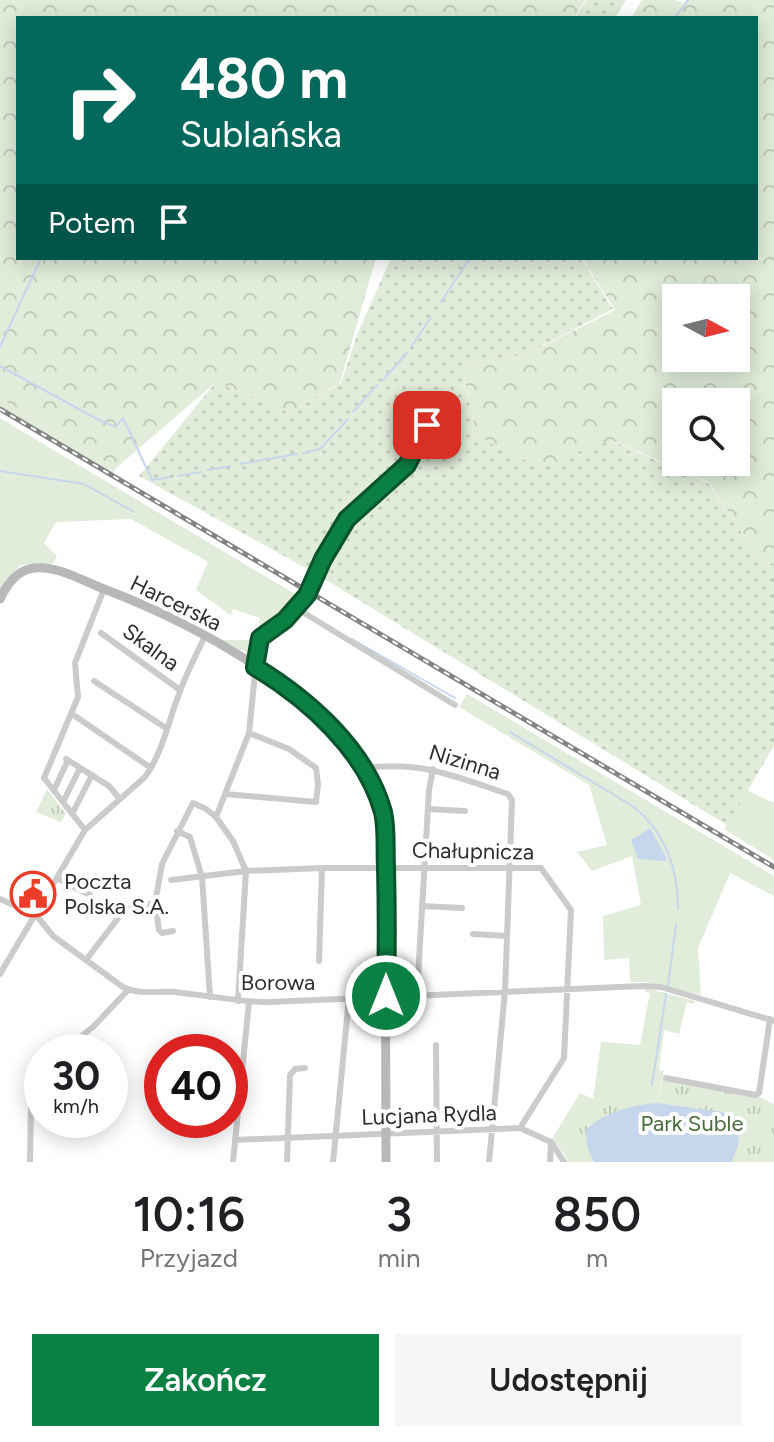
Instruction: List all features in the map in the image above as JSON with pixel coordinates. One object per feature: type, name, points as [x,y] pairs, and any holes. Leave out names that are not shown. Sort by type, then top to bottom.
[{"type":"street","points":[[216,817],[249,733],[260,638],[307,595],[323,559],[347,519],[407,465],[427,425]]},
{"type":"street","name":"Harcerska","points":[[0,599],[7,584],[21,572],[36,567],[62,573],[139,602],[205,636],[292,693],[329,726],[364,768],[373,783],[383,813],[386,867],[386,1162]]},
{"type":"street","points":[[85,830],[44,778],[78,697],[75,663],[104,589]]},
{"type":"street","points":[[296,608],[455,705]]},
{"type":"street","name":"Skalna","points":[[101,633],[180,690]]},
{"type":"street","name":"Skalna","points":[[0,974],[85,830],[145,777],[151,768],[160,751],[180,690],[205,636]]},
{"type":"street","points":[[94,681],[166,728]]},
{"type":"street","points":[[72,714],[151,768]]},
{"type":"street","points":[[225,794],[316,802],[316,768],[289,749],[249,733]]},
{"type":"street","points":[[54,790],[67,760],[120,796]]},
{"type":"street","name":"Nizinna","points":[[364,768],[414,766],[433,769],[508,794],[513,806],[505,991],[489,1162]]},
{"type":"street","points":[[63,802],[80,768]]},
{"type":"street","points":[[417,994],[433,769]]},
{"type":"street","points":[[72,814],[92,775]]},
{"type":"street","points":[[173,931],[162,933],[159,930],[155,903],[162,864],[193,803],[216,817],[239,853],[246,871],[238,1001]]},
{"type":"street","points":[[428,809],[465,811]]},
{"type":"street","points":[[177,831],[190,837],[202,877],[210,997]]},
{"type":"street","points":[[319,961],[322,868]]},
{"type":"street","name":"Chałupnicza","points":[[171,880],[246,871],[322,868],[541,868],[571,910],[567,989]]},
{"type":"street","points":[[57,878],[90,895]]},
{"type":"street","points":[[0,899],[36,915],[53,936],[128,990],[84,1034]]},
{"type":"street","points":[[86,960],[125,909],[155,903]]},
{"type":"street","points":[[422,906],[462,908]]},
{"type":"street","points":[[473,934],[507,936]]},
{"type":"street","name":"Borowa","points":[[128,990],[176,992],[249,1002],[652,986],[772,1020]]},
{"type":"street","name":"Lucjana Rydla","points":[[235,1140],[520,1128],[564,1058],[567,989]]},
{"type":"street","points":[[333,1162],[349,998]]},
{"type":"street","points":[[233,1162],[249,1002]]},
{"type":"street","points":[[666,1078],[756,1095],[759,1093],[772,1020]]},
{"type":"street","points":[[436,1045],[437,1162]]},
{"type":"street","points":[[287,1162],[291,1074],[295,1069],[305,1068]]},
{"type":"street","points":[[520,1128],[551,1142],[564,1162]]},
{"type":"street","points":[[30,1138],[30,1162]]},
{"type":"street","points":[[550,1162],[551,1142]]},
{"type":"green space","points":[[0,0],[585,0],[575,16],[16,16],[16,260],[375,261],[340,383],[289,412],[216,382],[116,468],[0,398]]},
{"type":"green space","points":[[586,0],[626,0],[616,16],[576,16]]},
{"type":"green space","points":[[642,0],[675,0],[685,4],[687,0],[774,0],[774,564],[761,561],[708,482],[694,476],[750,476],[750,388],[662,388],[662,462],[611,440],[539,467],[476,436],[462,364],[527,354],[615,310],[583,260],[758,260],[758,16],[632,16]]},
{"type":"green space","points":[[390,260],[582,260],[613,309],[527,354],[462,364],[476,436],[539,467],[610,440],[662,463],[662,476],[692,476],[708,483],[761,561],[774,564],[774,746],[727,825],[313,572],[139,476],[216,382],[289,412],[341,383],[357,335]]},
{"type":"green space","points":[[0,398],[116,468],[112,474],[0,407]]},
{"type":"green space","points":[[0,418],[300,597],[274,625],[258,635],[260,618],[233,609],[231,615],[196,590],[208,562],[131,519],[56,522],[44,543],[57,556],[53,564],[21,565],[0,591]]},
{"type":"green space","points":[[223,640],[254,640],[253,658],[242,649]]},
{"type":"green space","points":[[467,694],[774,876],[774,896],[730,873],[698,948],[701,995],[646,982],[630,982],[629,958],[604,960],[603,916],[641,905],[632,856],[592,871],[577,852],[607,845],[589,785],[459,707]]},
{"type":"green space","points":[[47,789],[66,814],[61,822],[36,812]]},
{"type":"green space","points":[[747,790],[774,803],[774,860],[724,829]]},
{"type":"green space","points":[[646,988],[695,1001],[694,1004],[687,1002],[679,1034],[664,1030],[659,1070],[664,1071],[657,1103],[594,1162],[568,1162],[552,1139],[580,1093],[593,1099],[601,1042],[640,1045],[650,993],[645,992]]},
{"type":"green space","name":"Park Suble","points":[[663,1078],[756,1095],[774,1104],[774,1162],[574,1162],[565,1135],[582,1115],[605,1103],[630,1097],[657,1095],[658,1099]]},
{"type":"water","points":[[650,828],[667,859],[665,861],[638,859],[631,840]]},
{"type":"water","points":[[657,1103],[722,1112],[738,1135],[731,1162],[594,1162],[585,1131],[618,1111]]},
{"type":"waterway","points":[[676,16],[688,0]]},
{"type":"waterway","points":[[0,347],[40,260]]},
{"type":"waterway","points":[[441,302],[469,260]]},
{"type":"waterway","points":[[412,346],[431,317]]},
{"type":"waterway","points":[[382,381],[407,353]]},
{"type":"waterway","points":[[0,366],[99,420],[116,427],[123,418],[152,480],[170,477]]},
{"type":"waterway","points":[[353,412],[377,385]]},
{"type":"waterway","points":[[303,453],[320,449],[348,419]]},
{"type":"waterway","points":[[240,464],[297,454]]},
{"type":"waterway","points":[[208,470],[230,466]]},
{"type":"waterway","points":[[0,471],[84,484],[134,512]]},
{"type":"waterway","points":[[178,476],[201,472]]},
{"type":"waterway","points":[[352,639],[455,698]]},
{"type":"waterway","points":[[510,732],[634,807],[645,817],[662,840],[673,866],[678,909]]},
{"type":"waterway","points":[[668,985],[676,925]]},
{"type":"waterway","points":[[652,1085],[666,994]]},
{"type":"railway","points":[[0,409],[774,867]]},
{"type":"place","name":"Poczta Polska S.A.","points":[[33,894]]},
{"type":"route","points":[[386,996],[385,827],[373,783],[329,726],[292,693],[255,667],[260,638],[285,620],[307,595],[323,559],[347,519],[407,465],[427,425]]}]
